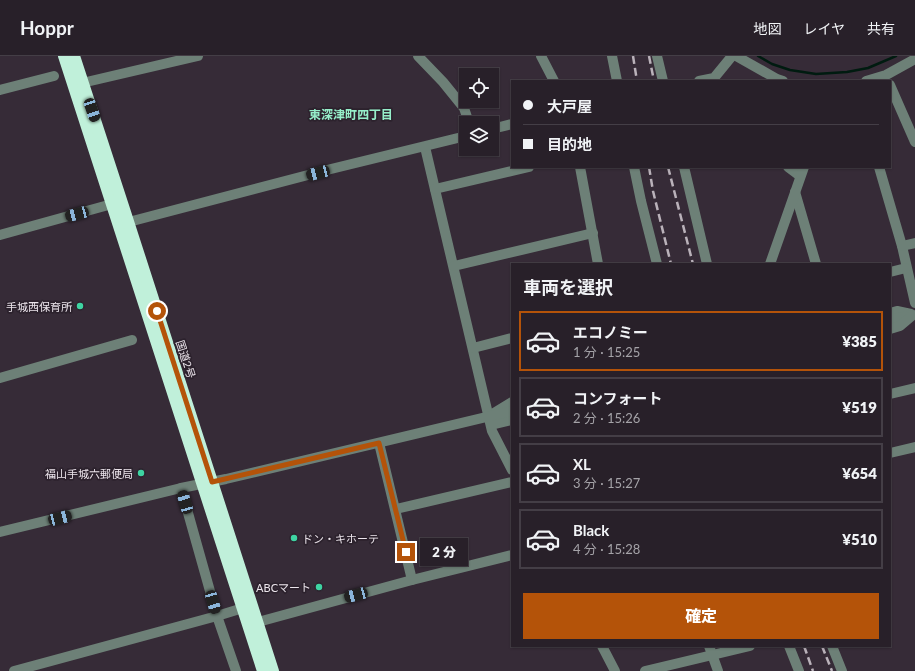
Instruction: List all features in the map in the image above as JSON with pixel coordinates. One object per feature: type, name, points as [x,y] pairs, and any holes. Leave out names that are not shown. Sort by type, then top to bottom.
[{"type":"highway","name":"国道2号","points":[[64,56],[112,204],[124,223]]},
{"type":"highway","name":"国道2号","points":[[74,56],[124,223],[208,483],[258,622],[273,671]]},
{"type":"highway","name":"国道2号","points":[[208,483],[243,608],[263,671]]},
{"type":"street","points":[[82,83],[198,56]]},
{"type":"street","points":[[418,56],[443,82],[464,108],[467,116]]},
{"type":"street","points":[[541,56],[553,80]]},
{"type":"street","points":[[612,56],[617,80]]},
{"type":"street","points":[[657,56],[663,80]]},
{"type":"street","points":[[705,80],[714,78],[732,56]]},
{"type":"street","points":[[736,56],[780,80]]},
{"type":"street","points":[[888,80],[915,59]]},
{"type":"street","points":[[0,90],[54,76]]},
{"type":"street","points":[[891,87],[915,142]]},
{"type":"street","points":[[499,127],[511,124]]},
{"type":"street","points":[[124,223],[331,169],[459,138]]},
{"type":"street","points":[[425,147],[492,431],[511,468]]},
{"type":"street","points":[[435,189],[525,168]]},
{"type":"street","points":[[580,168],[598,263]]},
{"type":"street","points":[[634,168],[657,263]]},
{"type":"street","points":[[684,168],[707,263]]},
{"type":"street","points":[[770,263],[802,171],[792,168]]},
{"type":"street","points":[[879,168],[902,246],[915,303]]},
{"type":"street","points":[[795,192],[816,263]]},
{"type":"street","points":[[0,235],[112,204]]},
{"type":"street","points":[[454,266],[592,233]]},
{"type":"street","points":[[902,246],[915,243]]},
{"type":"street","points":[[891,272],[906,268]]},
{"type":"street","points":[[891,312],[897,311],[914,314]]},
{"type":"street","points":[[891,320],[914,314]]},
{"type":"street","points":[[891,329],[900,326],[914,314]]},
{"type":"street","points":[[473,348],[511,338]]},
{"type":"street","points":[[0,378],[132,340]]},
{"type":"street","points":[[891,394],[915,388]]},
{"type":"street","points":[[490,421],[511,403]]},
{"type":"street","points":[[490,421],[511,411]]},
{"type":"street","points":[[0,532],[180,488],[208,483],[379,443],[490,421],[511,420]]},
{"type":"street","points":[[379,443],[412,580]]},
{"type":"street","points":[[891,453],[915,447]]},
{"type":"street","points":[[396,509],[511,482]]},
{"type":"street","points":[[180,488],[217,616],[236,671]]},
{"type":"street","points":[[258,622],[412,580],[511,555]]},
{"type":"street","points":[[14,671],[243,608]]},
{"type":"street","points":[[603,647],[615,671]]},
{"type":"street","points":[[645,671],[710,650],[740,647]]},
{"type":"street","points":[[789,647],[799,671]]},
{"type":"street","points":[[832,647],[842,671]]},
{"type":"street","points":[[710,650],[718,671]]},
{"type":"waterway","points":[[758,56],[772,64],[790,70],[816,74],[847,72],[868,68],[896,56]]},
{"type":"railway","points":[[633,56],[637,80]]},
{"type":"railway","points":[[649,56],[654,80]]},
{"type":"railway","points":[[649,168],[653,191],[671,263]]},
{"type":"railway","points":[[668,168],[693,263]]},
{"type":"railway","points":[[804,647],[813,671]]},
{"type":"railway","points":[[822,647],[832,671]]},
{"type":"place","name":"手城西保育所","points":[[80,306]]},
{"type":"place","name":"福山手城六郵便局","points":[[141,473]]},
{"type":"place","name":"ドン・キホーテ","points":[[294,538]]},
{"type":"place","name":"ABCマート","points":[[319,587]]},
{"type":"district","name":"東深津町四丁目","points":[[351,114]]},
{"type":"route","points":[[157,311],[212,482],[379,443],[406,552]]}]
